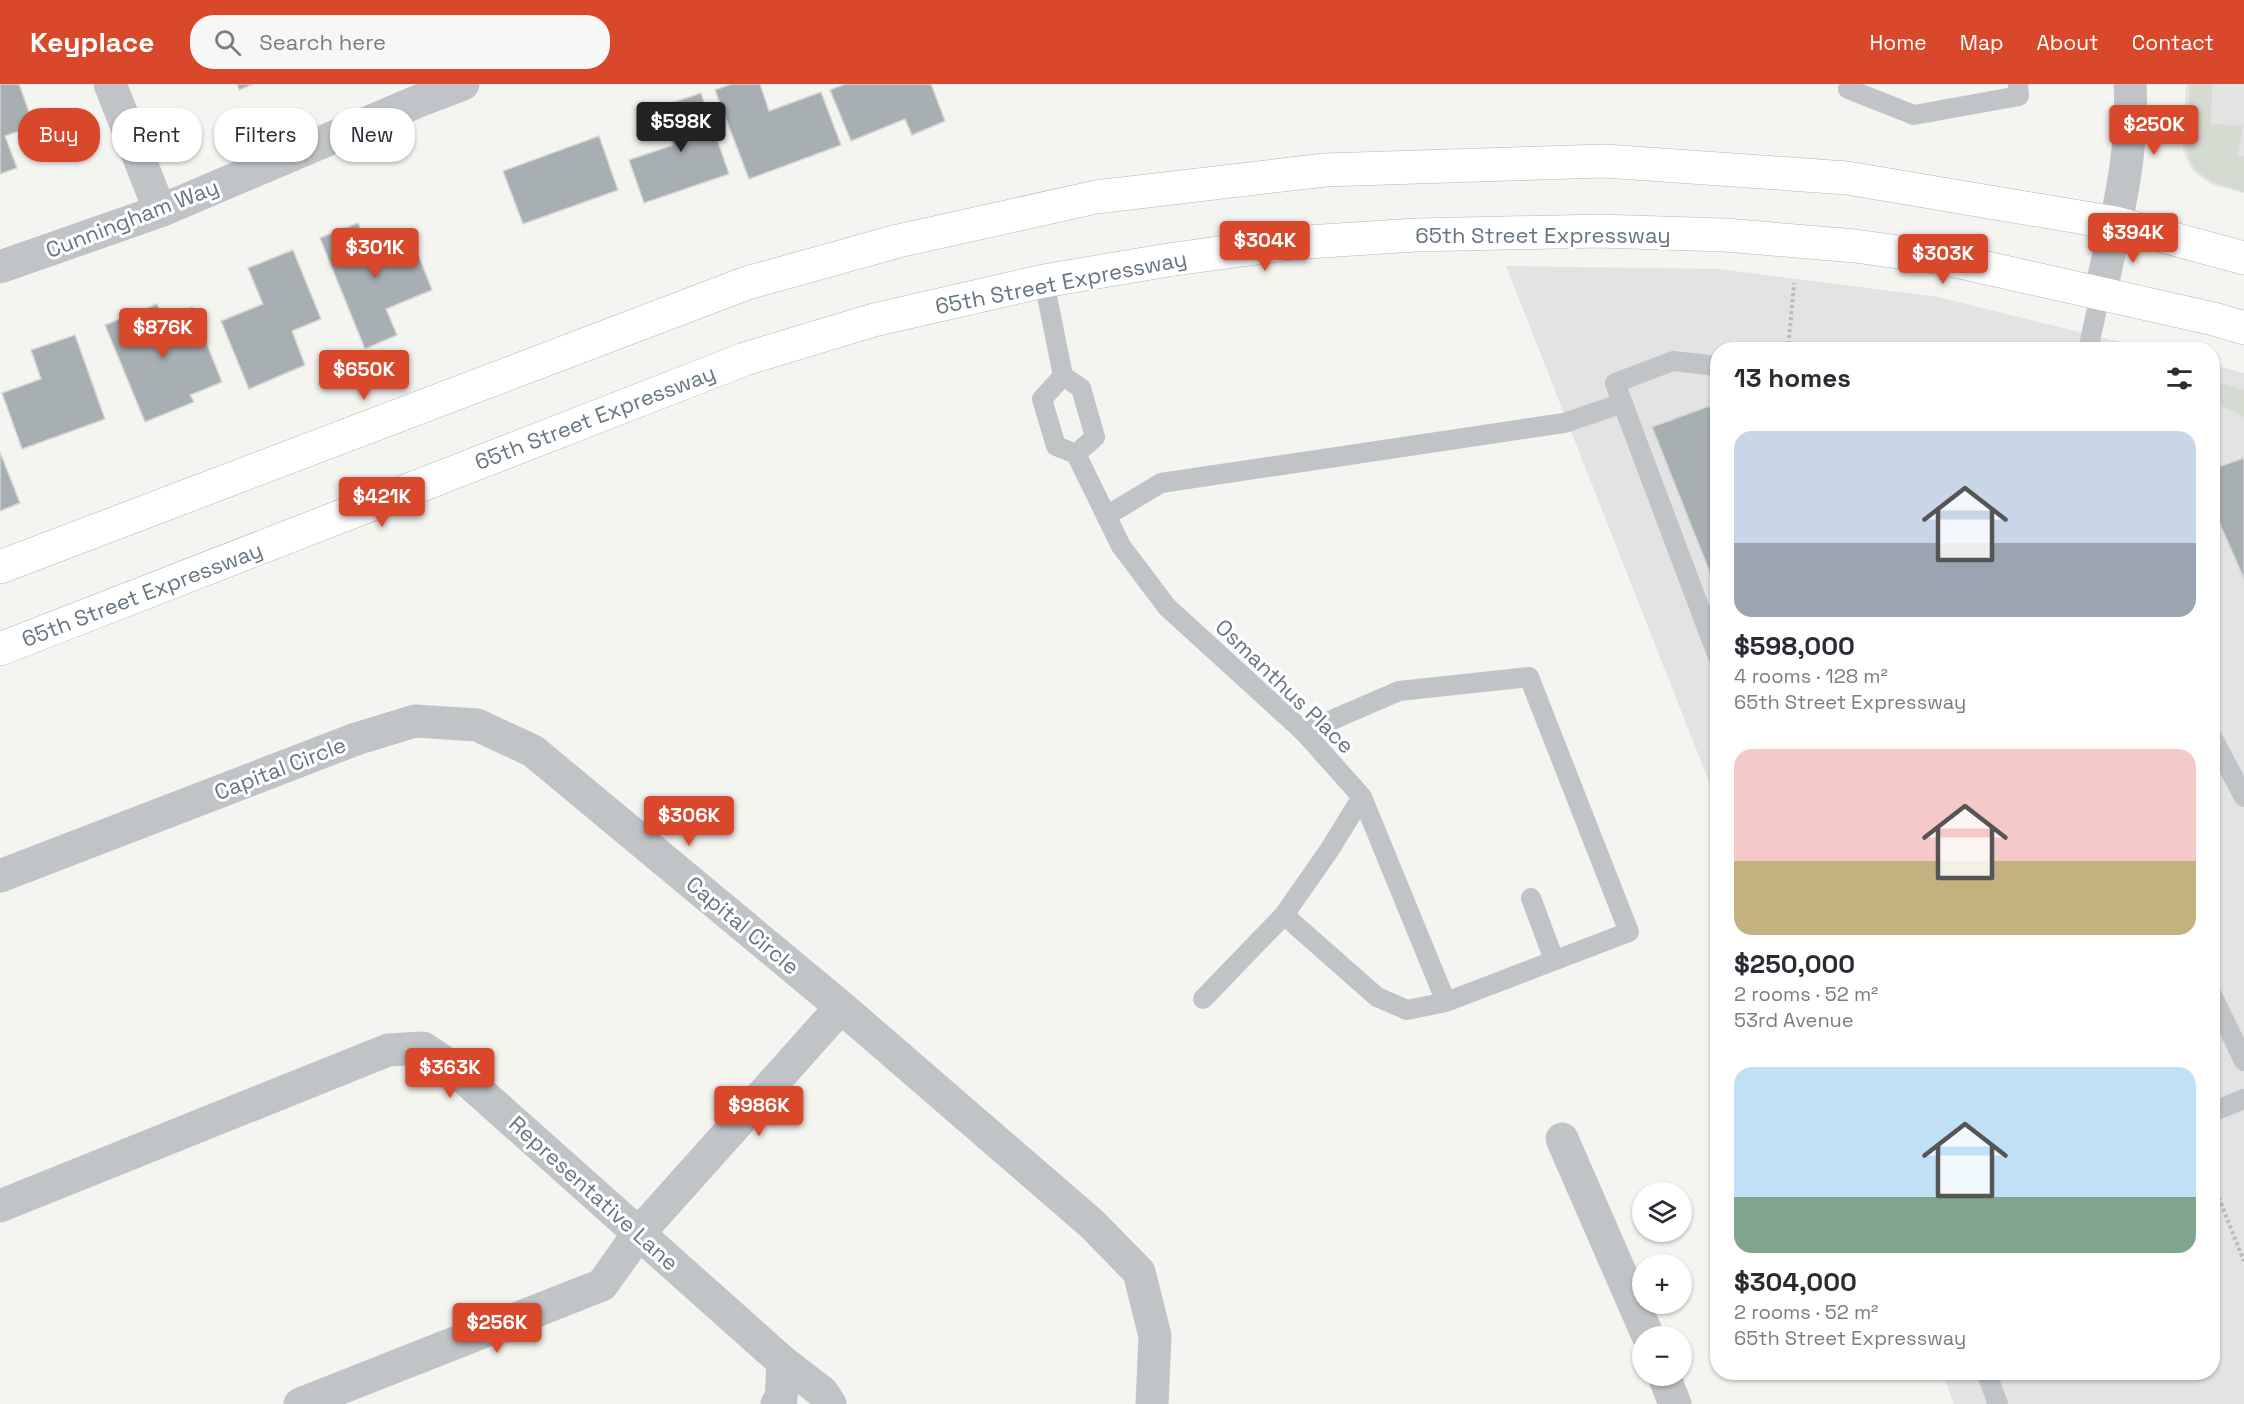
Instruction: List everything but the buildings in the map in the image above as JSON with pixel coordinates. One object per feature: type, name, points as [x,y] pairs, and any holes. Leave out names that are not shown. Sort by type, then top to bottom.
[{"type":"main road","points":[[0,567],[747,283],[898,241],[1096,197],[1325,170],[1605,161],[1847,178],[2115,223],[2244,258]]},
{"type":"main road","name":"65th Street Expressway","points":[[0,650],[745,359],[874,320],[1044,281],[1168,260],[1292,243],[1416,235],[1599,231],[1725,235],[1855,246],[1942,258],[2214,319],[2244,328]]},
{"type":"street","points":[[110,84],[160,211]]},
{"type":"street","name":"Cunningham Way","points":[[0,267],[160,211],[463,84]]},
{"type":"street","points":[[2100,295],[2126,177],[2130,84]]},
{"type":"street","name":"Capital Circle","points":[[0,876],[356,739],[415,721],[477,725],[534,751],[841,1007],[1092,1224],[1138,1272],[1155,1336],[1152,1404]]},
{"type":"street","points":[[300,1404],[602,1285],[639,1233],[841,1007]]},
{"type":"street","name":"Representative Lane","points":[[0,1206],[388,1050],[423,1048],[453,1068],[783,1362],[822,1392],[830,1404]]},
{"type":"street","points":[[1562,1140],[1644,1326]]},
{"type":"street","points":[[777,1404],[781,1400],[783,1362]]},
{"type":"street","points":[[1668,1386],[1675,1404]]},
{"type":"lane","points":[[1848,89],[1914,116],[2019,96],[2018,84]]},
{"type":"lane","points":[[1044,281],[1063,376],[1081,388],[1095,437],[1076,454]]},
{"type":"lane","points":[[2090,342],[2100,295]]},
{"type":"lane","points":[[1710,365],[1673,361],[1615,383],[1710,636]]},
{"type":"lane","name":"Osmanthus Place","points":[[1063,376],[1042,399],[1056,446],[1076,454],[1121,546],[1167,607],[1304,732],[1362,797],[1446,1002]]},
{"type":"lane","points":[[1106,516],[1161,483],[1564,423],[1623,403]]},
{"type":"lane","points":[[1284,915],[1377,997],[1407,1010],[1446,1002],[1629,932],[1529,677],[1398,691],[1304,732]]},
{"type":"lane","points":[[2220,751],[2244,797]]},
{"type":"lane","points":[[1203,999],[1284,915],[1330,849],[1362,797]]},
{"type":"lane","points":[[1531,898],[1554,960]]},
{"type":"lane","points":[[2220,1012],[2244,1061]]},
{"type":"lane","points":[[2220,1109],[2244,1100]]},
{"type":"lane","points":[[1989,1380],[1998,1404]]},
{"type":"path","points":[[1789,342],[1794,283]]},
{"type":"path","points":[[2220,1201],[2244,1261]]},
{"type":"shaded area","points":[[2186,84],[2244,84],[2244,193],[2211,184],[2194,172],[2186,159],[2183,148]]},
{"type":"shaded area","points":[[2189,84],[2212,84],[2211,124],[2243,126],[2238,155],[2244,157],[2244,192],[2219,184],[2203,175],[2193,165],[2188,154],[2187,141]]},
{"type":"shaded area","points":[[1506,266],[1719,269],[1938,297],[2121,342],[1710,342],[1710,784]]},
{"type":"shaded area","points":[[2220,367],[2244,373],[2244,1404],[1954,1404],[1945,1380],[2220,1380]]},
{"type":"shaded area","points":[[2220,382],[2244,390],[2244,417],[2220,405]]}]
